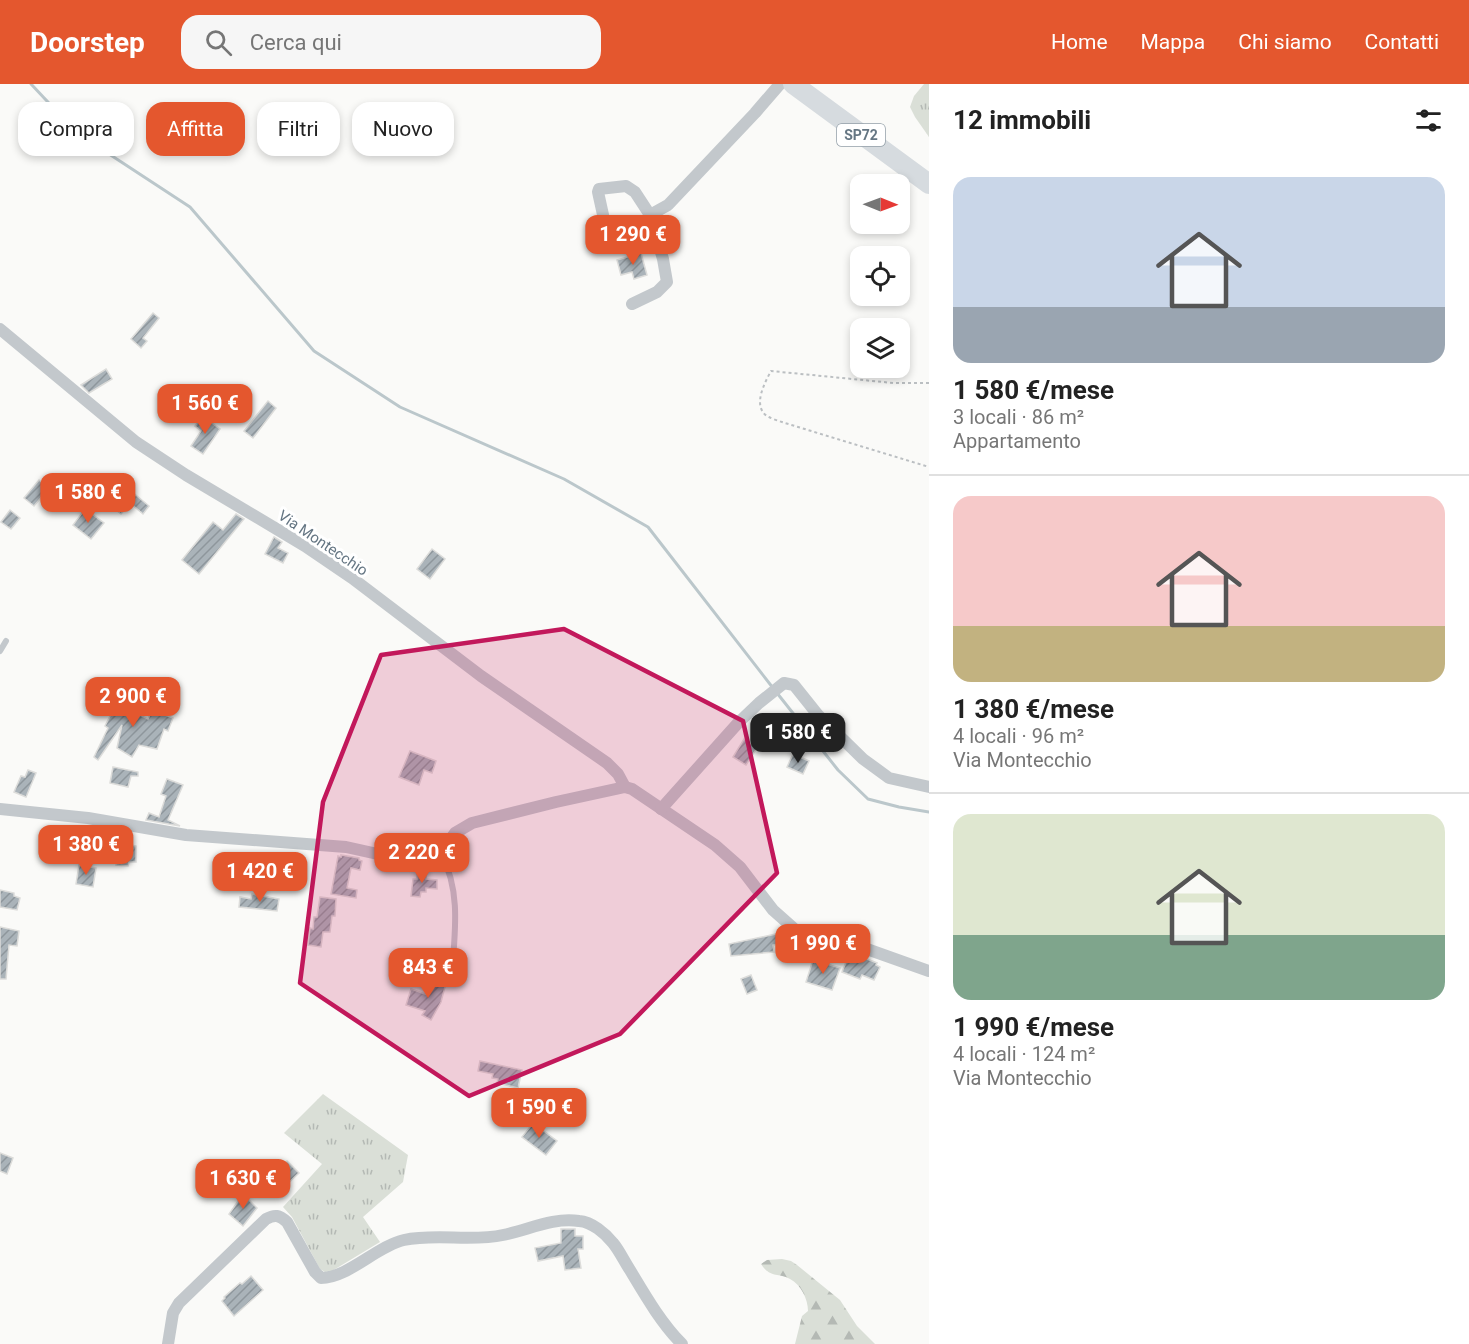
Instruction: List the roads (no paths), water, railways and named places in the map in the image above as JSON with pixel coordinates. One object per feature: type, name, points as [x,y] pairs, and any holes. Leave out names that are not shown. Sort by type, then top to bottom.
[{"type":"main road","name":"SP72","points":[[793,84],[929,184]]},
{"type":"street","points":[[650,215],[668,205],[755,114],[780,84]]},
{"type":"street","points":[[607,233],[598,192],[600,189],[626,186],[635,192],[650,215],[668,282],[657,292],[632,304]]},
{"type":"street","name":"Via Montecchio","points":[[0,329],[136,442],[186,475],[305,546],[352,578],[481,676],[607,763],[618,774],[625,787],[632,789],[715,845],[740,867],[773,910],[800,934],[816,940],[850,943],[929,971]]},
{"type":"street","points":[[662,809],[730,732],[759,703],[780,685],[790,683],[818,715],[877,770],[889,778],[929,787]]},
{"type":"street","points":[[0,809],[88,818],[186,835],[364,849],[413,863],[430,862],[436,859],[455,833],[472,823],[566,799],[625,787]]},
{"type":"street","points":[[168,1344],[173,1313],[179,1303],[266,1219],[274,1215],[280,1216],[287,1222],[315,1272],[321,1278],[328,1278],[402,1240],[484,1238],[505,1235],[544,1223],[582,1221],[595,1227],[613,1243],[644,1292],[682,1344]]},
{"type":"lane","points":[[0,651],[6,641]]},
{"type":"lane","points":[[441,854],[449,868],[454,893],[455,934],[452,972]]},
{"type":"waterway","points":[[31,84],[77,133],[190,207],[314,351],[400,407],[564,479],[648,527],[773,688]]},
{"type":"waterway","points":[[777,693],[838,770],[868,799],[929,812]]}]
